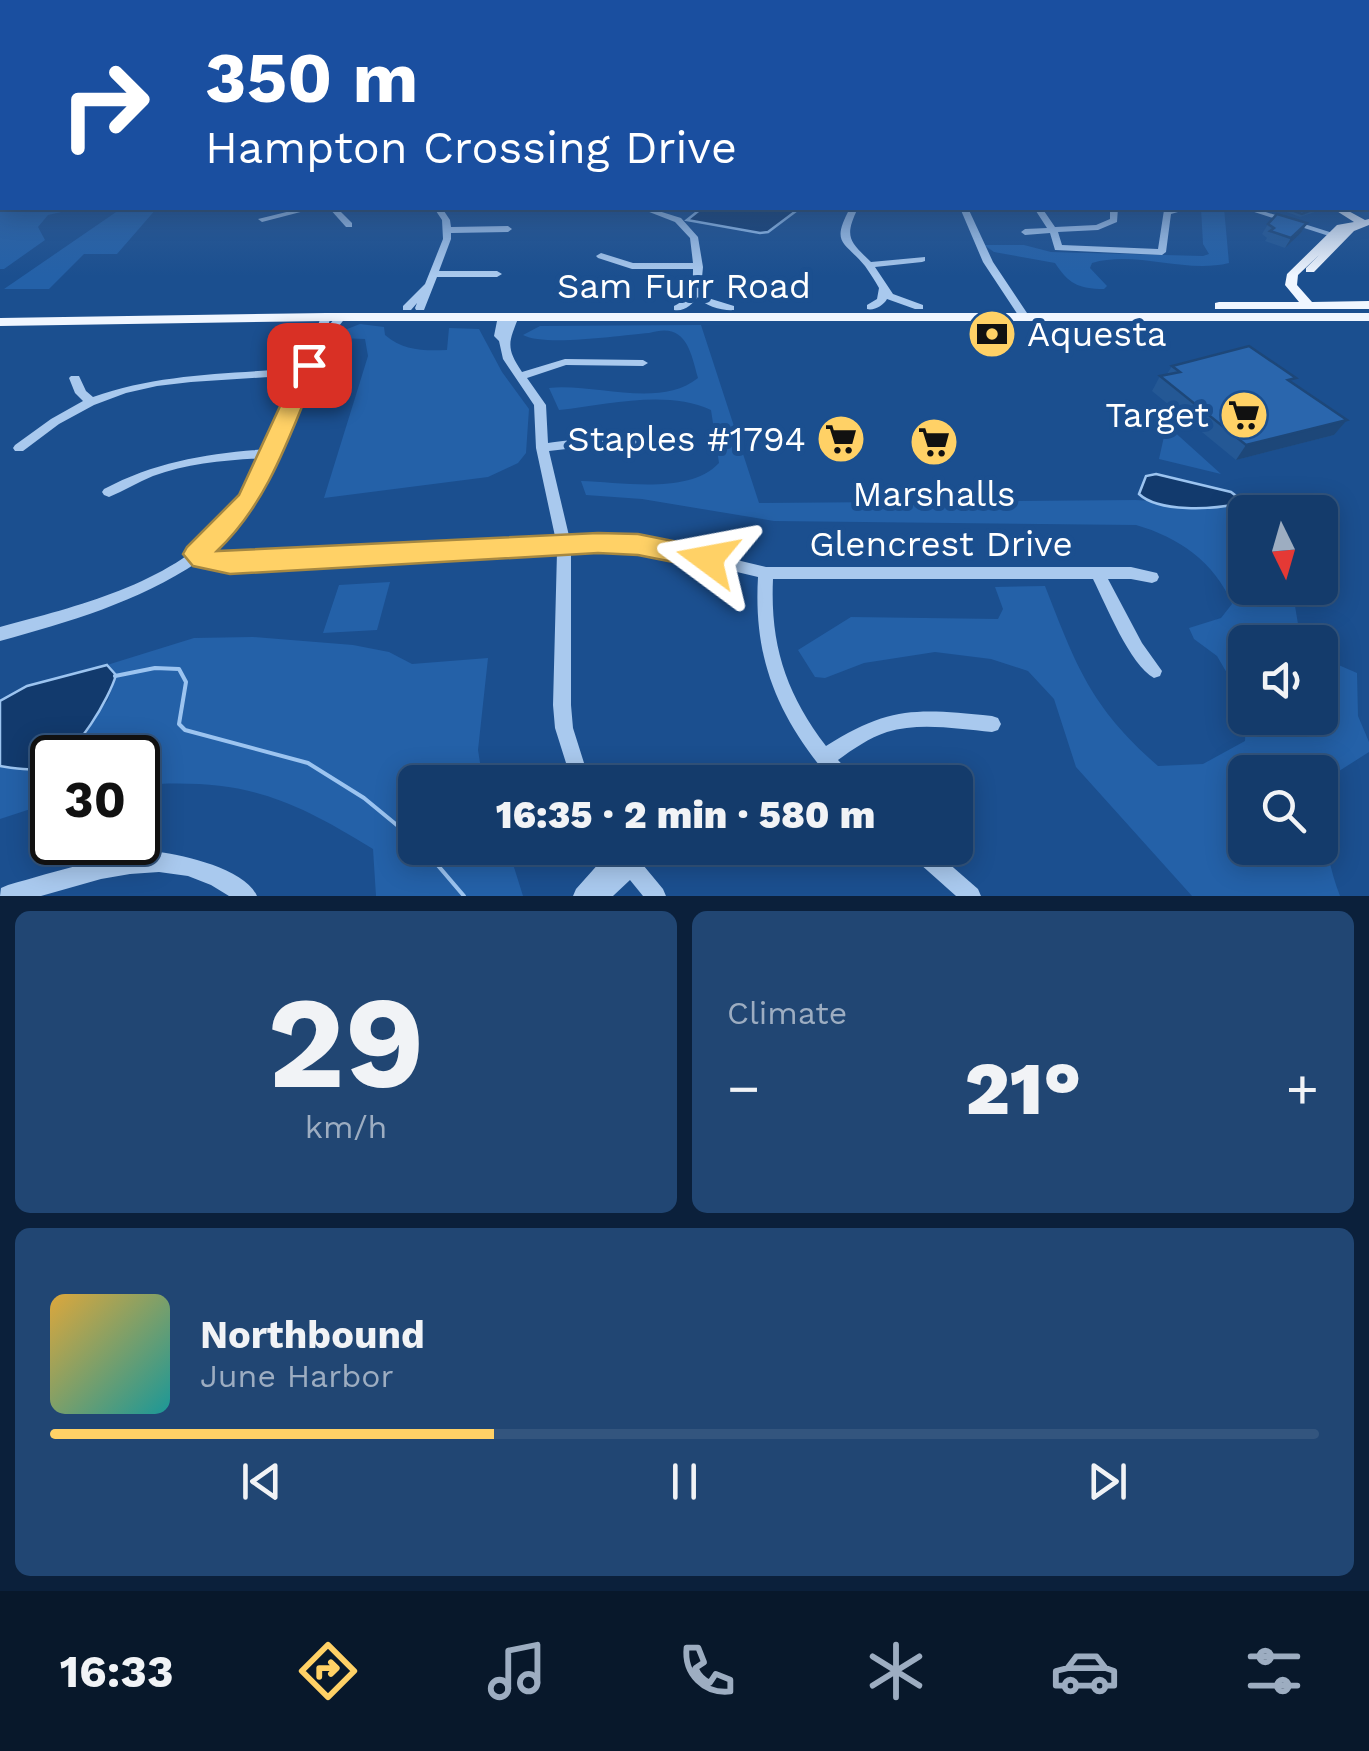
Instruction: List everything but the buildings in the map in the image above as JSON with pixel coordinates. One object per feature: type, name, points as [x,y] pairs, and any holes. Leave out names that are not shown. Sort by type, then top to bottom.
[{"type":"main road","points":[[1341,210],[1368,224]]},
{"type":"main road","points":[[1316,309],[1291,285],[1293,274],[1346,224],[1368,224]]},
{"type":"main road","points":[[1316,309],[1301,284],[1305,274],[1350,232],[1368,224]]},
{"type":"main road","points":[[1320,261],[1335,238],[1332,234]]},
{"type":"main road","name":"Sam Furr Road","points":[[0,318],[414,308],[919,307],[1200,316],[1316,309]]},
{"type":"main road","points":[[273,318],[414,308]]},
{"type":"main road","points":[[509,316],[514,312],[635,308]]},
{"type":"main road","name":"Sam Furr Road","points":[[0,318],[1369,310]]},
{"type":"street","points":[[262,218],[302,210]]},
{"type":"street","points":[[334,210],[350,225]]},
{"type":"street","points":[[414,308],[429,289],[426,286],[446,245],[448,230],[439,210]]},
{"type":"street","points":[[649,210],[672,217],[691,230],[698,290],[705,300],[730,308]]},
{"type":"street","points":[[853,210],[845,224],[844,238],[870,265],[883,290],[897,302],[919,307]]},
{"type":"street","points":[[965,210],[988,262],[1021,311]]},
{"type":"street","points":[[1039,210],[1058,248],[1162,252],[1166,212],[1177,210]]},
{"type":"street","points":[[1025,232],[1106,224],[1115,218],[1114,210]]},
{"type":"street","points":[[1253,210],[1332,234]]},
{"type":"street","points":[[448,230],[508,229]]},
{"type":"street","points":[[601,256],[632,266],[696,266]]},
{"type":"street","points":[[870,265],[922,258]]},
{"type":"street","points":[[432,274],[497,274]]},
{"type":"street","points":[[678,308],[691,303],[698,290]]},
{"type":"street","points":[[871,307],[882,300],[883,290]]},
{"type":"street","points":[[509,316],[500,336],[508,360],[540,405],[542,448],[564,545],[562,705],[564,728],[576,765]]},
{"type":"street","points":[[314,352],[313,345],[326,317]]},
{"type":"street","points":[[0,634],[116,598],[151,582],[196,554],[232,521],[249,500],[314,352],[341,317]]},
{"type":"street","points":[[520,376],[574,361],[643,363]]},
{"type":"street","points":[[19,448],[91,402],[172,378],[307,371]]},
{"type":"street","points":[[75,378],[81,393],[91,402]]},
{"type":"street","points":[[542,448],[610,440],[648,442]]},
{"type":"street","points":[[110,492],[147,471],[180,461],[271,453]]},
{"type":"street","name":"Glencrest Drive","points":[[196,554],[212,562],[230,564],[638,544],[766,573],[1097,573],[1152,577]]},
{"type":"street","points":[[766,573],[763,622],[770,658],[788,704],[830,765]]},
{"type":"street","points":[[1097,573],[1136,648],[1154,671]]},
{"type":"street","points":[[824,758],[867,729],[891,720],[992,724]]},
{"type":"street","points":[[8,895],[96,870],[153,860],[200,867],[247,896]]},
{"type":"street","points":[[582,896],[613,865]]},
{"type":"street","points":[[599,896],[617,865]]},
{"type":"street","points":[[631,865],[656,896]]},
{"type":"street","points":[[936,865],[971,896]]},
{"type":"shaded area","points":[[0,210],[70,210],[48,215],[38,227],[45,240],[0,269]]},
{"type":"shaded area","points":[[119,210],[155,210],[117,254],[84,254],[49,289],[4,289]]},
{"type":"shaded area","points":[[700,210],[797,210],[768,232],[760,233],[687,220]]},
{"type":"shaded area","points":[[1201,210],[1224,210],[1229,263],[1195,266],[1126,259],[1092,263],[1090,268],[1107,286],[1104,289],[1075,284],[1055,263],[994,252],[984,245],[1024,245],[1051,252],[1203,256],[1209,254],[1203,244]]},
{"type":"shaded area","points":[[360,324],[384,327],[385,335],[399,344],[431,350],[447,350],[449,328],[479,329],[502,372],[529,409],[526,453],[518,463],[488,477],[324,498],[368,356],[365,339],[338,338],[342,331]]},
{"type":"shaded area","points":[[701,325],[759,503],[1136,500],[1228,505],[1228,595],[1216,576],[1193,553],[1166,536],[1136,525],[774,521],[642,499],[586,495],[581,481],[673,483],[706,473],[719,463],[711,410],[656,399],[559,410],[549,388],[665,392],[698,378],[684,340],[671,331],[565,340],[523,335],[540,326]]},
{"type":"shaded area","points":[[1157,419],[1221,474],[1159,459],[1165,432]]},
{"type":"shaded area","points":[[1156,474],[1235,495],[1228,495],[1228,505],[1173,507],[1139,494],[1146,476]]},
{"type":"shaded area","points":[[390,582],[377,630],[323,633],[339,585]]},
{"type":"shaded area","points":[[1045,586],[1088,685],[1117,725],[1158,766],[1203,764],[1245,741],[1245,735],[1338,735],[1338,665],[1357,673],[1358,716],[1369,752],[1338,772],[1338,755],[1228,755],[1228,865],[1331,865],[1340,896],[1192,896],[1076,767],[1054,699],[1028,671],[991,659],[935,652],[864,663],[825,678],[815,677],[798,650],[851,617],[998,619],[1003,609],[995,587]]},
{"type":"shaded area","points":[[1231,605],[1295,605],[1298,625],[1228,625],[1228,675],[1217,656],[1194,639],[1189,628],[1221,618]]},
{"type":"shaded area","points":[[253,637],[353,645],[389,652],[412,664],[488,658],[478,750],[480,765],[398,765],[398,865],[513,865],[523,896],[376,896],[373,849],[342,830],[261,794],[206,784],[160,784],[160,735],[80,735],[108,700],[116,675],[107,665],[194,638]]},
{"type":"shaded area","points":[[107,665],[116,675],[83,735],[30,735],[30,769],[0,766],[0,701],[27,686]]},
{"type":"shaded area","points":[[0,766],[30,767],[30,809],[0,819]]},
{"type":"waterway","points":[[115,676],[155,668],[179,669],[186,682],[179,724],[185,730],[308,763],[364,798],[398,826]]},
{"type":"waterway","points":[[438,865],[464,896]]},
{"type":"place","name":"Aquesta","points":[[992,334]]},
{"type":"place","name":"Target","points":[[1244,415]]},
{"type":"place","name":"Staples #1794","points":[[841,439]]},
{"type":"place","name":"Marshalls","points":[[934,442]]},
{"type":"route","points":[[309,365],[249,500],[196,554],[203,559],[230,564],[598,543],[638,544],[708,559]]}]
